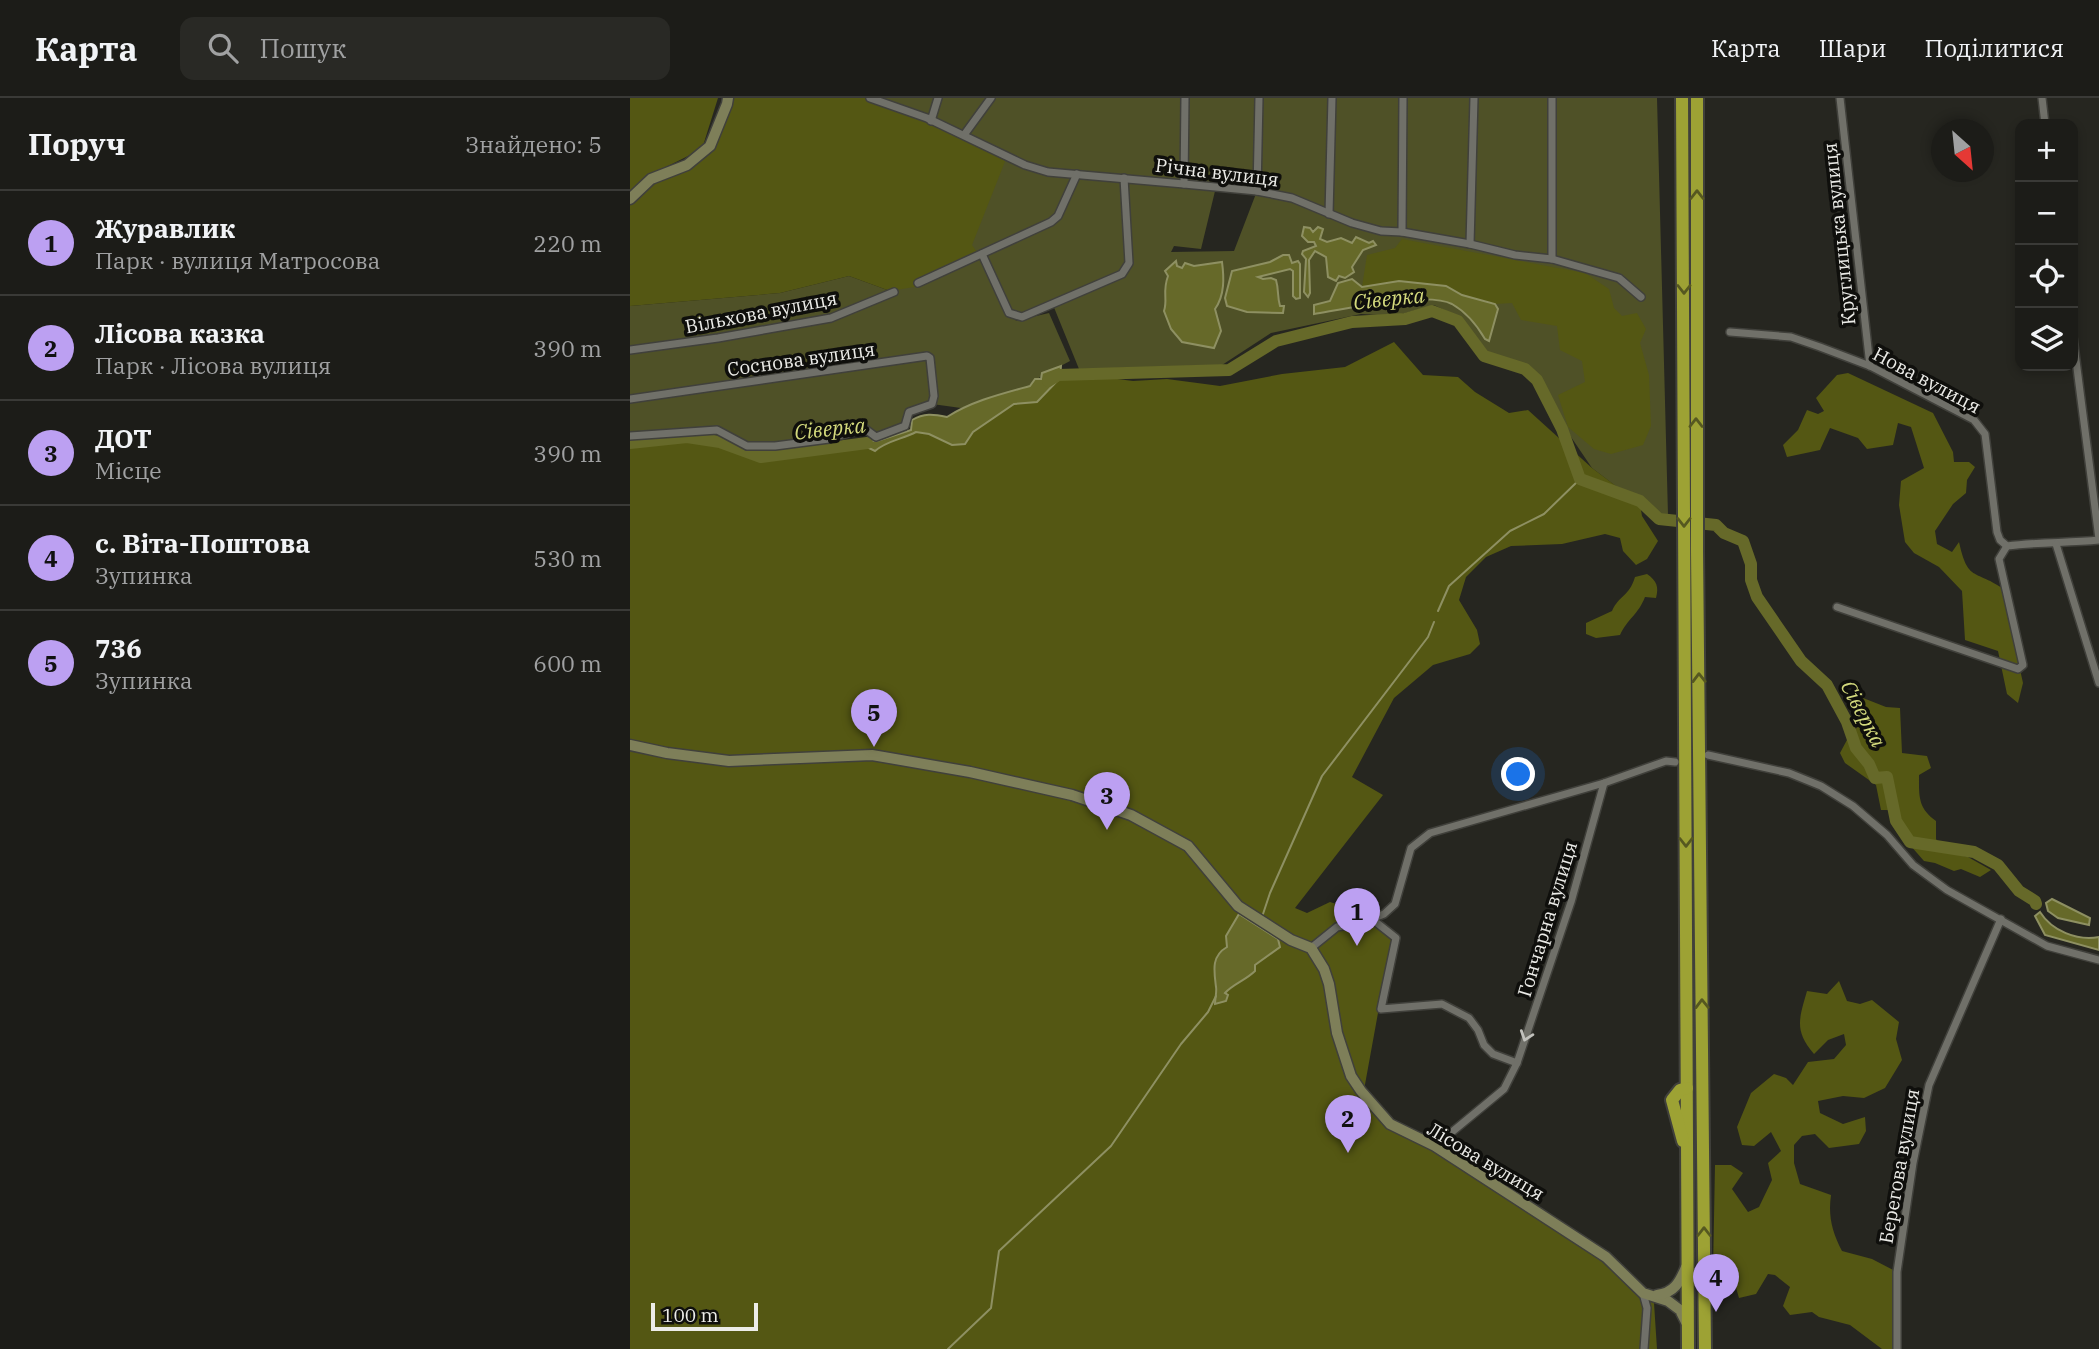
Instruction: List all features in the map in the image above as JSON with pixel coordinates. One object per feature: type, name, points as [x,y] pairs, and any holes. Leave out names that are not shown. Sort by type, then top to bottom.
[{"type":"highway","points":[[1682,98],[1690,491]]},
{"type":"highway","points":[[1697,98],[1685,746],[1693,773],[1704,1149],[1705,1349]]},
{"type":"highway","points":[[1687,1088],[1693,773],[1703,751],[1690,552]]},
{"type":"highway","points":[[1688,1349],[1688,1160],[1672,1100],[1680,1090],[1687,1088],[1696,1093],[1704,1149]]},
{"type":"street","points":[[630,199],[651,179],[687,165],[710,145],[728,98]]},
{"type":"street","points":[[931,121],[938,98]]},
{"type":"street","points":[[964,135],[991,98]]},
{"type":"street","points":[[1184,184],[1185,98]]},
{"type":"street","points":[[1257,191],[1259,98]]},
{"type":"street","points":[[1329,214],[1332,98]]},
{"type":"street","points":[[1402,232],[1403,98]]},
{"type":"street","points":[[1469,244],[1474,98]]},
{"type":"street","points":[[1552,98],[1552,259]]},
{"type":"street","name":"Круглицька вулиця","points":[[1840,98],[1870,366]]},
{"type":"street","points":[[2042,98],[2044,119]]},
{"type":"street","name":"Річна вулиця","points":[[876,99],[964,135],[1025,166],[1048,172],[1257,191],[1292,198],[1329,214],[1381,231],[1402,232],[1515,255],[1552,259],[1619,278],[1641,297]]},
{"type":"street","points":[[918,283],[1051,222],[1058,216],[1077,174]]},
{"type":"street","points":[[982,254],[1009,313],[1022,317],[1122,274],[1129,263],[1124,178]]},
{"type":"street","name":"Вільхова вулиця","points":[[630,350],[770,330],[831,318],[894,292]]},
{"type":"street","name":"Нова вулиця","points":[[1730,332],[1791,337],[1870,366],[1974,419],[1985,433],[1997,532],[2000,540],[2007,546]]},
{"type":"street","name":"Соснова вулиця","points":[[630,399],[927,356],[930,358],[932,404],[909,412],[905,426],[877,437],[864,428],[829,439],[775,446],[747,446],[717,430],[630,436]]},
{"type":"street","points":[[1837,607],[2018,669],[2023,664],[1999,559],[2007,546],[2043,541],[2056,544],[2099,540],[2077,371]]},
{"type":"street","points":[[2056,544],[2099,683]]},
{"type":"street","points":[[630,745],[729,761],[872,755],[970,772],[1072,795],[1131,815],[1188,846],[1238,906],[1291,940],[1311,948],[1337,928],[1372,919],[1384,914],[1395,904],[1412,849],[1430,833],[1604,783],[1666,761],[1675,762]]},
{"type":"street","points":[[1703,751],[1789,773],[1821,786],[1853,806],[1887,835],[1913,865],[1941,886],[2047,946],[2099,960]]},
{"type":"street","name":"Гончарна вулиця","points":[[1435,1146],[1504,1088],[1517,1063],[1571,902],[1604,783]]},
{"type":"street","points":[[1372,919],[1396,938],[1381,1009],[1442,1004],[1469,1017],[1479,1030],[1484,1045],[1493,1054],[1517,1063]]},
{"type":"street","name":"Берегова вулиця","points":[[1897,1349],[1897,1272],[1913,1163],[1929,1085],[2001,919]]},
{"type":"street","name":"Лісова вулиця","points":[[1311,948],[1324,969],[1329,984],[1337,1033],[1351,1076],[1390,1124],[1435,1146],[1605,1257],[1648,1294],[1668,1301],[1680,1310],[1687,1325]]},
{"type":"street","points":[[1644,1349],[1648,1294],[1667,1294],[1675,1288],[1689,1257]]},
{"type":"shaded area","points":[[630,98],[718,98],[702,149],[648,176],[630,192]]},
{"type":"shaded area","points":[[728,98],[870,98],[931,121],[1006,159],[972,245],[977,252],[920,286],[890,291],[849,276],[780,293],[630,306],[630,199],[651,179],[687,165],[710,146]]},
{"type":"shaded area","points":[[870,98],[1657,98],[1668,515],[1659,519],[1592,468],[1571,437],[1544,383],[1528,366],[1488,352],[1459,317],[1434,305],[1394,316],[1361,314],[1271,333],[1222,365],[1079,369],[1051,300],[1015,321],[1049,313],[1070,361],[1040,377],[1030,386],[961,408],[932,404],[909,412],[905,426],[876,437],[864,428],[829,439],[747,446],[717,430],[630,436],[630,306],[780,293],[849,276],[890,291]],"holes":[[[1216,187],[1257,191],[1234,251],[1171,252],[1174,246],[1201,249]]]},
{"type":"shaded area","points":[[1402,239],[1585,273],[1609,289],[1614,308],[1622,316],[1637,313],[1646,329],[1640,343],[1649,375],[1651,426],[1643,445],[1611,454],[1594,449],[1568,427],[1558,395],[1585,382],[1582,361],[1560,350],[1557,326],[1521,320],[1512,303],[1495,304],[1462,295],[1446,286],[1362,287],[1367,255],[1395,248]]},
{"type":"shaded area","points":[[1394,342],[1423,375],[1458,377],[1475,392],[1509,413],[1528,410],[1592,468],[1640,504],[1642,516],[1658,541],[1647,559],[1636,565],[1623,551],[1620,538],[1605,534],[1562,544],[1511,546],[1486,557],[1466,577],[1459,600],[1477,630],[1480,644],[1470,654],[1433,665],[1394,698],[1352,777],[1383,795],[1295,908],[1307,913],[1330,902],[1365,913],[1392,936],[1364,1090],[1371,1106],[1602,1260],[1633,1292],[1654,1303],[1657,1349],[630,1349],[630,443],[687,437],[720,442],[761,457],[879,443],[904,433],[968,423],[1056,371],[1133,381],[1167,379],[1220,386],[1282,374],[1345,367]]},
{"type":"shaded area","points":[[1848,373],[1933,413],[1953,452],[1954,462],[1969,462],[1975,467],[1967,480],[1966,493],[1953,504],[1935,531],[1937,544],[1952,552],[1959,542],[1969,569],[2002,588],[2023,683],[2018,703],[2007,694],[1998,651],[1965,640],[1962,591],[1939,567],[1914,553],[1905,542],[1899,505],[1901,481],[1924,468],[1911,427],[1898,423],[1893,445],[1867,449],[1858,438],[1830,428],[1820,450],[1787,457],[1783,445],[1798,430],[1807,410],[1818,414],[1824,411],[1816,398],[1837,375]]},
{"type":"shaded area","points":[[1647,574],[1656,584],[1656,598],[1645,597],[1620,635],[1596,638],[1586,634],[1586,623],[1612,611],[1635,577]]},
{"type":"shaded area","points":[[1858,696],[1886,707],[1900,708],[1902,753],[1927,756],[1931,768],[1919,775],[1919,790],[1923,807],[1936,821],[1936,839],[1945,852],[1968,857],[1991,870],[1980,877],[1961,869],[1954,871],[1924,861],[1896,829],[1890,810],[1881,810],[1876,785],[1845,763],[1840,753],[1859,725],[1853,709]]},
{"type":"shaded area","points":[[1839,981],[1847,1001],[1860,1004],[1872,1000],[1899,1022],[1896,1039],[1902,1060],[1885,1088],[1864,1098],[1843,1096],[1818,1101],[1820,1113],[1843,1124],[1865,1117],[1866,1131],[1859,1144],[1829,1148],[1815,1134],[1802,1136],[1794,1145],[1794,1163],[1800,1184],[1831,1195],[1832,1224],[1842,1251],[1872,1259],[1897,1272],[1897,1349],[1882,1349],[1850,1325],[1819,1317],[1812,1312],[1790,1315],[1783,1306],[1790,1287],[1775,1275],[1768,1274],[1756,1294],[1739,1298],[1732,1274],[1713,1271],[1715,1165],[1731,1165],[1743,1173],[1732,1189],[1748,1212],[1759,1207],[1772,1180],[1768,1163],[1781,1151],[1771,1132],[1754,1146],[1742,1145],[1737,1127],[1751,1093],[1774,1074],[1786,1078],[1793,1085],[1808,1062],[1834,1059],[1846,1045],[1844,1034],[1828,1040],[1814,1054],[1803,1038],[1800,1024],[1807,991],[1827,994]]},
{"type":"water","points":[[1304,227],[1313,232],[1318,227],[1323,229],[1320,239],[1327,242],[1341,238],[1352,243],[1356,237],[1369,243],[1373,241],[1376,245],[1363,250],[1352,267],[1354,272],[1345,278],[1339,276],[1336,281],[1328,277],[1326,257],[1315,251],[1309,260],[1308,297],[1304,292],[1306,259],[1302,254],[1303,251],[1316,246],[1302,236]]},
{"type":"water","points":[[1289,255],[1292,263],[1298,261],[1300,264],[1300,298],[1293,296],[1293,271],[1290,269],[1258,277],[1276,280],[1280,306],[1284,306],[1283,313],[1247,312],[1227,306],[1225,298],[1232,271],[1270,262]]},
{"type":"water","points":[[1176,261],[1177,266],[1182,268],[1185,263],[1194,266],[1222,262],[1222,292],[1215,309],[1221,331],[1214,348],[1182,342],[1171,329],[1164,311],[1168,276],[1165,271]]},
{"type":"water","points":[[1352,279],[1362,287],[1399,281],[1446,286],[1462,295],[1495,304],[1498,309],[1489,341],[1462,311],[1440,300],[1385,302],[1314,314],[1314,305],[1330,301],[1338,283]]},
{"type":"water","points":[[1061,366],[1060,378],[1037,402],[1014,404],[973,432],[965,444],[952,445],[929,434],[916,432],[875,451],[865,446],[848,446],[857,440],[877,441],[911,430],[912,420],[921,416],[947,417],[977,402],[1030,386],[1035,379],[1041,379],[1042,373]]},
{"type":"water","points":[[2052,899],[2090,918],[2089,925],[2058,918],[2048,911],[2046,903]]},
{"type":"water","points":[[2040,912],[2051,924],[2066,933],[2099,937],[2099,950],[2045,935],[2035,916]]},
{"type":"water","points":[[1239,914],[1278,939],[1280,947],[1255,965],[1255,971],[1225,993],[1228,995],[1226,1001],[1215,1004],[1216,959],[1227,947],[1226,936]]},
{"type":"waterway","name":"Сіверка","points":[[1048,381],[1058,375],[1229,370],[1276,341],[1352,322],[1405,319],[1432,311],[1458,321],[1484,356],[1525,369],[1537,380],[1562,429],[1580,479],[1640,501],[1659,519],[1716,525],[1724,533],[1743,541],[1751,564],[1751,580],[1757,597],[1801,661],[1827,685],[1847,722],[1856,748],[1869,764],[1875,778],[1887,777],[1896,821],[1910,842],[1974,852],[1998,865],[2019,891],[2036,904]]},
{"type":"waterway","name":"Сіверка","points":[[630,443],[687,437],[720,442],[761,457],[867,443]]},
{"type":"waterway","points":[[1438,611],[1449,586],[1510,531],[1544,514],[1580,479]]},
{"type":"waterway","points":[[1263,914],[1322,776],[1428,637],[1434,622]]},
{"type":"waterway","points":[[948,1349],[991,1308],[999,1251],[1111,1146],[1181,1044],[1208,1012],[1216,996]]},
{"type":"place","name":"736","points":[[874,747]]},
{"type":"place","name":"ДОТ","points":[[1107,830]]},
{"type":"place","name":"Журавлик","points":[[1357,946]]},
{"type":"place","name":"Лісова казка","points":[[1348,1153]]},
{"type":"place","name":"с. Віта-Поштова","points":[[1716,1312]]}]
